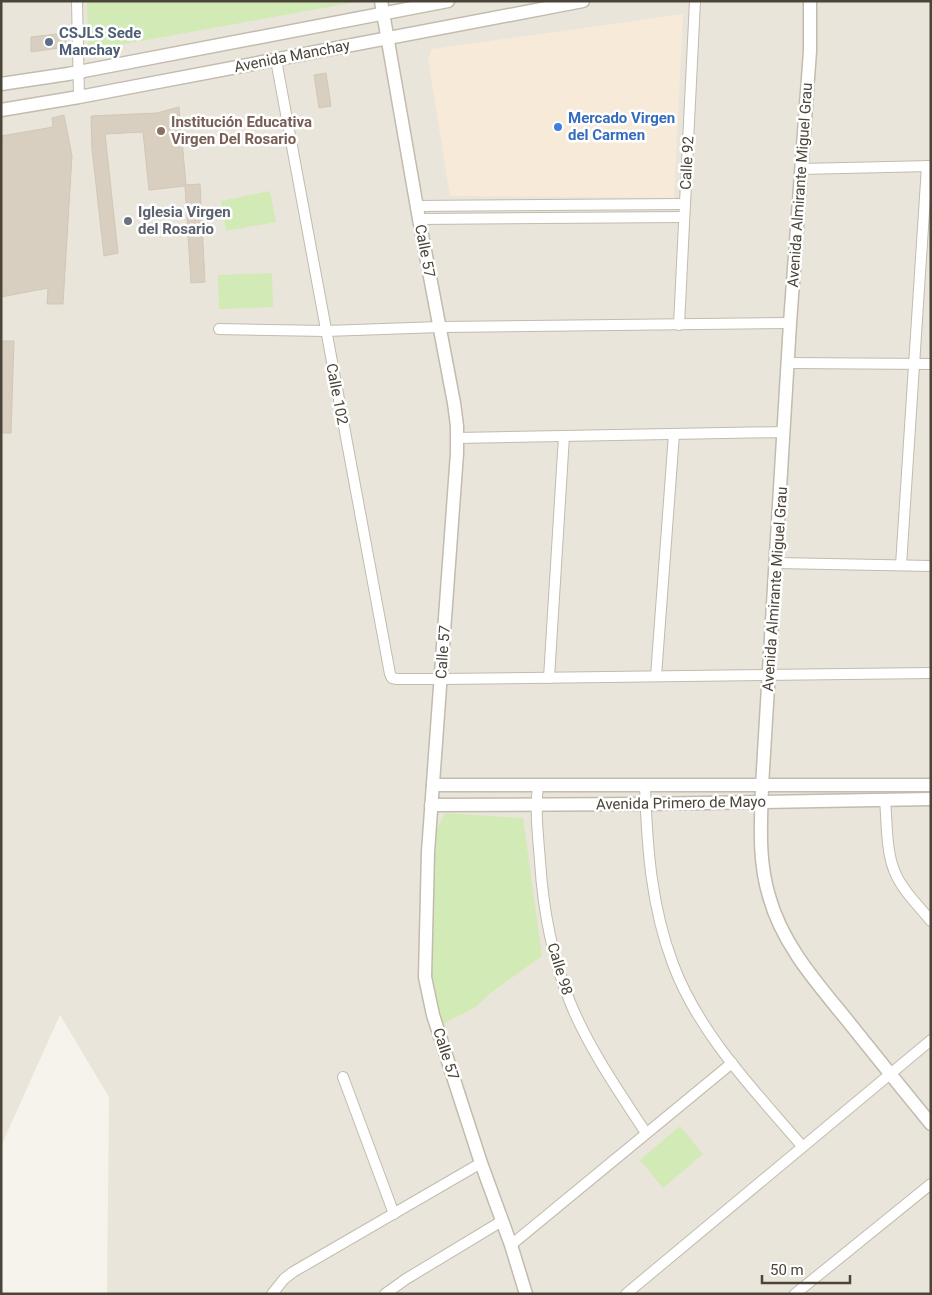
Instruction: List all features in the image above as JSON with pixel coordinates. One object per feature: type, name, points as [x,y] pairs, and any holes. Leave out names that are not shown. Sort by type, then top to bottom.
[{"type":"street","points":[[77,1],[79,97]]},
{"type":"street","name":"Avenida Manchay","points":[[1,84],[78,72],[383,8],[448,1]]},
{"type":"street","name":"Avenida Manchay","points":[[1,110],[79,97],[583,1]]},
{"type":"street","name":"Calle 92","points":[[679,324],[695,1]]},
{"type":"street","name":"Avenida Almirante Miguel Grau","points":[[810,1],[810,51],[800,169],[762,786],[761,850],[764,879],[780,926],[801,962],[931,1124]]},
{"type":"street","name":"Calle 57","points":[[383,8],[419,219],[454,398],[457,438],[442,679],[431,805],[425,926],[425,978],[433,1015],[526,1294]]},
{"type":"street","name":"Calle 102","points":[[276,60],[392,678],[931,673]]},
{"type":"street","points":[[800,169],[929,166],[901,565]]},
{"type":"street","points":[[417,206],[685,204]]},
{"type":"street","points":[[419,219],[684,217]]},
{"type":"street","points":[[219,329],[326,331],[440,327],[790,323]]},
{"type":"street","points":[[788,363],[931,364]]},
{"type":"street","points":[[457,438],[784,432]]},
{"type":"street","points":[[656,676],[674,434]]},
{"type":"street","points":[[549,678],[564,436]]},
{"type":"street","points":[[777,563],[931,566]]},
{"type":"street","name":"Avenida Primero de Mayo","points":[[433,784],[931,785]]},
{"type":"street","name":"Calle 98","points":[[538,785],[536,804],[542,891],[551,942],[563,982],[586,1035],[646,1133]]},
{"type":"street","points":[[645,785],[649,861],[656,907],[673,966],[696,1010],[732,1064],[802,1146]]},
{"type":"street","name":"Avenida Primero de Mayo","points":[[431,805],[646,804],[931,799]]},
{"type":"street","points":[[885,800],[894,870],[902,884],[931,921]]},
{"type":"street","points":[[626,1294],[931,1040]]},
{"type":"street","points":[[511,1245],[732,1064]]},
{"type":"street","points":[[342,1077],[394,1214]]},
{"type":"street","points":[[272,1294],[284,1279],[293,1272],[481,1163]]},
{"type":"street","points":[[795,1294],[931,1184]]},
{"type":"street","points":[[384,1294],[502,1221]]},
{"type":"shaded area","points":[[1,1],[931,1],[931,1294],[107,1294],[109,1097],[60,1015],[1,1146]]},
{"type":"shaded area","name":"Mercado Virgen del Carmen","points":[[683,14],[674,198],[450,196],[428,59],[432,49]]},
{"type":"green space","points":[[87,1],[362,1],[91,50],[88,45]]},
{"type":"green space","points":[[270,191],[276,222],[226,231],[221,201]]},
{"type":"green space","points":[[272,273],[273,307],[219,309],[218,275]]},
{"type":"green space","points":[[445,813],[523,818],[542,956],[489,994],[476,1007],[443,1024],[437,1016],[430,967],[436,831]]},
{"type":"green space","points":[[680,1126],[703,1154],[663,1188],[640,1160]]},
{"type":"building","name":"CSJLS Sede Manchay","points":[[66,33],[66,47],[31,52],[31,37]]},
{"type":"building","points":[[326,73],[331,106],[319,108],[314,75]]},
{"type":"building","points":[[179,107],[186,185],[200,184],[205,282],[191,283],[185,186],[149,190],[143,132],[105,134],[118,253],[104,256],[92,149],[91,116],[157,113]]},
{"type":"building","points":[[64,115],[72,156],[63,304],[47,304],[48,288],[1,297],[1,136],[53,127],[52,118]]},
{"type":"building","points":[[1,341],[14,341],[11,433],[1,433]]},
{"type":"place","name":"CSJLS Sede Manchay","points":[[49,42]]},
{"type":"place","name":"Mercado Virgen del Carmen","points":[[558,127]]},
{"type":"place","name":"Institución Educativa Virgen Del Rosario","points":[[161,131]]},
{"type":"place","name":"Iglesia Virgen del Rosario","points":[[128,221]]}]
